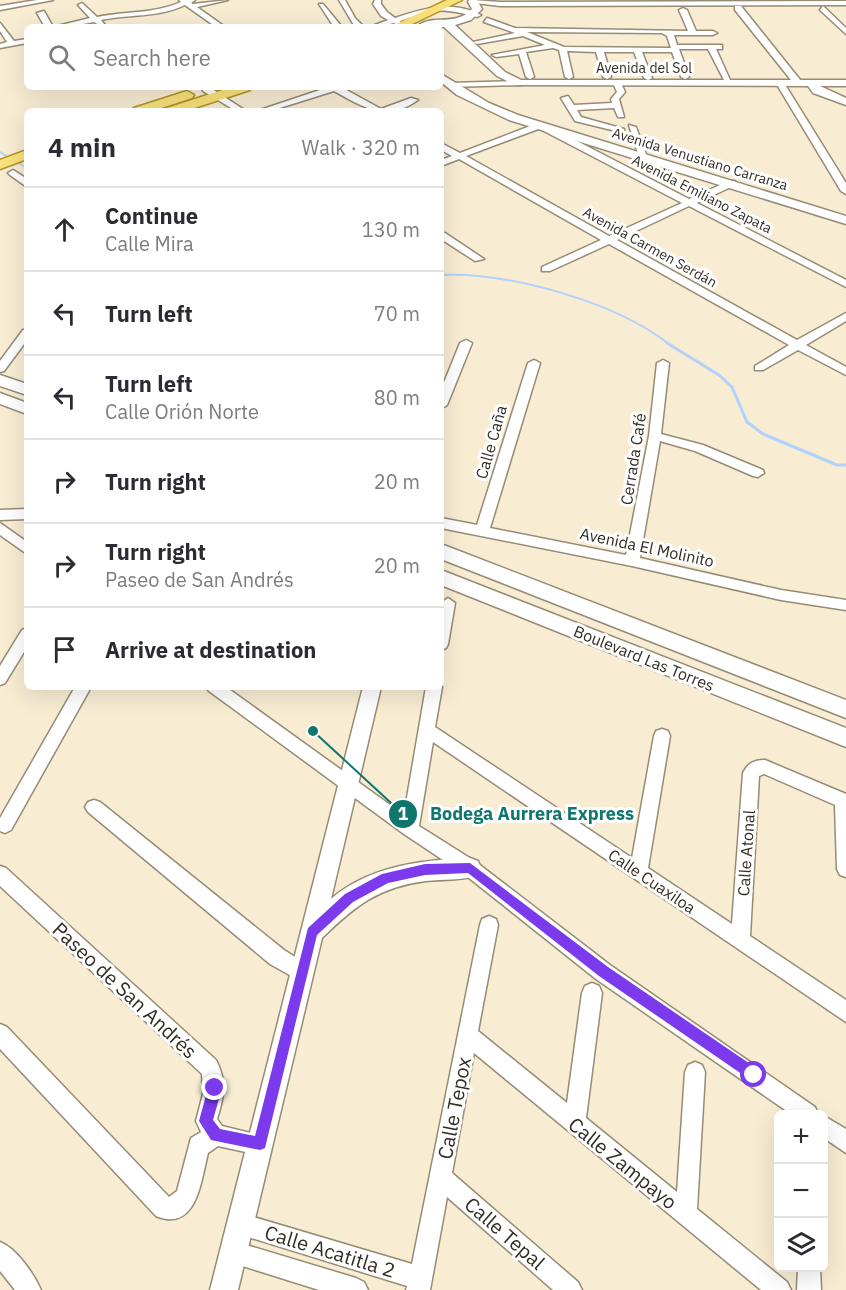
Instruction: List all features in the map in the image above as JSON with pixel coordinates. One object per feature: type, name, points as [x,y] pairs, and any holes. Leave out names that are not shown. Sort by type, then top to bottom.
[{"type":"main road","points":[[425,24],[452,7]]},
{"type":"main road","points":[[395,24],[452,7],[474,9]]},
{"type":"main road","points":[[444,24],[474,9]]},
{"type":"main road","points":[[447,24],[501,74],[519,83]]},
{"type":"main road","name":"Avenida del Sol","points":[[519,83],[612,80],[816,87],[846,83]]},
{"type":"main road","name":"Avenida Venustiano Carranza","points":[[445,81],[483,105],[542,127],[732,183],[846,220]]},
{"type":"main road","name":"Avenida del Sol","points":[[777,84],[798,83],[816,87]]},
{"type":"main road","points":[[816,87],[845,100]]},
{"type":"main road","points":[[150,108],[212,91]]},
{"type":"main road","points":[[178,108],[212,91]]},
{"type":"main road","points":[[11,171],[24,157]]},
{"type":"main road","points":[[0,380],[24,389]]},
{"type":"main road","points":[[0,398],[24,408]]},
{"type":"main road","name":"Boulevard Las Torres","points":[[444,552],[846,709]]},
{"type":"main road","name":"Boulevard Las Torres","points":[[444,578],[846,738]]},
{"type":"street","points":[[0,8],[50,0]]},
{"type":"street","points":[[82,5],[98,24],[164,12],[189,2],[225,0]]},
{"type":"street","points":[[342,0],[348,9],[346,10],[357,24]]},
{"type":"street","points":[[384,0],[379,0],[377,4],[395,24]]},
{"type":"street","points":[[189,2],[217,24]]},
{"type":"street","points":[[735,3],[798,83]]},
{"type":"street","points":[[727,78],[715,47],[637,50],[563,49],[487,20],[478,20],[474,9],[500,4],[846,3]]},
{"type":"street","points":[[321,5],[336,24]]},
{"type":"street","points":[[507,6],[513,29]]},
{"type":"street","points":[[823,8],[846,32]]},
{"type":"street","points":[[683,10],[693,33]]},
{"type":"street","points":[[41,13],[47,24]]},
{"type":"street","points":[[513,29],[544,19],[652,18],[668,33],[685,77]]},
{"type":"street","points":[[0,25],[10,40]]},
{"type":"street","points":[[668,33],[713,33]]},
{"type":"street","points":[[0,46],[24,34]]},
{"type":"street","points":[[477,42],[525,34]]},
{"type":"street","points":[[10,40],[24,41]]},
{"type":"street","points":[[496,55],[552,46]]},
{"type":"street","points":[[563,49],[569,77]]},
{"type":"street","points":[[599,49],[612,80],[621,92],[615,99],[621,115]]},
{"type":"street","points":[[637,50],[648,78]]},
{"type":"street","points":[[522,51],[530,76]]},
{"type":"street","points":[[509,53],[526,65]]},
{"type":"street","name":"Avenida del Sol","points":[[445,81],[519,83]]},
{"type":"street","points":[[777,84],[846,191]]},
{"type":"street","points":[[279,108],[327,90]]},
{"type":"street","points":[[340,90],[373,108]]},
{"type":"street","points":[[212,91],[238,108]]},
{"type":"street","points":[[565,98],[578,119],[621,131]]},
{"type":"street","points":[[392,108],[414,100]]},
{"type":"street","points":[[571,108],[616,105]]},
{"type":"street","points":[[444,162],[542,127]]},
{"type":"street","name":"Avenida Emiliano Zapata","points":[[542,127],[846,284]]},
{"type":"street","points":[[632,127],[644,157]]},
{"type":"street","name":"Avenida Carmen Serdán","points":[[444,148],[608,241],[798,345],[843,367]]},
{"type":"street","points":[[11,171],[24,182]]},
{"type":"street","points":[[546,269],[732,183]]},
{"type":"street","points":[[444,238],[479,259]]},
{"type":"street","points":[[759,368],[846,316]]},
{"type":"street","points":[[0,369],[24,336]]},
{"type":"street","points":[[444,398],[466,343]]},
{"type":"street","name":"Calle Caña","points":[[482,532],[534,363]]},
{"type":"street","name":"Cerrada Café","points":[[632,561],[655,436],[663,363]]},
{"type":"street","points":[[655,436],[710,452],[758,473]]},
{"type":"street","points":[[0,515],[24,514]]},
{"type":"street","name":"Avenida El Molinito","points":[[444,524],[632,561],[781,595],[846,605]]},
{"type":"street","points":[[2,534],[24,547]]},
{"type":"street","points":[[444,626],[448,603]]},
{"type":"street","points":[[0,679],[24,639]]},
{"type":"street","points":[[5,825],[81,690]]},
{"type":"street","points":[[218,690],[410,829],[470,868],[603,972],[802,1110]]},
{"type":"street","points":[[224,1290],[371,690]]},
{"type":"street","points":[[410,829],[434,690]]},
{"type":"street","name":"Calle Cuaxiloa","points":[[427,730],[846,1012]]},
{"type":"street","points":[[638,872],[662,736]]},
{"type":"street","name":"Calle Atonal","points":[[740,940],[751,773],[757,767],[765,767],[845,801]]},
{"type":"street","points":[[845,801],[846,869]]},
{"type":"street","points":[[94,807],[277,957],[302,973]]},
{"type":"street","points":[[312,932],[349,898],[386,878],[425,869],[470,868]]},
{"type":"street","name":"Paseo de San Andrés","points":[[0,874],[209,1067],[215,1076],[207,1134],[186,1197],[175,1209],[164,1208],[0,1034]]},
{"type":"street","name":"Calle Tepox","points":[[419,1284],[489,925]]},
{"type":"street","points":[[575,1124],[592,993]]},
{"type":"street","name":"Calle Zampayo","points":[[468,1035],[779,1290]]},
{"type":"street","points":[[686,1215],[695,1072]]},
{"type":"street","points":[[828,1129],[846,1142]]},
{"type":"street","points":[[207,1134],[260,1144]]},
{"type":"street","name":"Calle Tepal","points":[[440,1177],[570,1290]]},
{"type":"street","name":"Calle Acatitla 2","points":[[240,1224],[419,1284]]},
{"type":"street","name":"Calle Acatitla 2","points":[[233,1252],[356,1290]]},
{"type":"street","points":[[0,1253],[29,1290]]},
{"type":"street","points":[[809,1272],[809,1290]]},
{"type":"waterway","points":[[0,152],[24,166]]},
{"type":"waterway","points":[[444,275],[498,279],[529,284],[561,293],[620,315],[669,344]]},
{"type":"waterway","points":[[667,343],[719,375],[732,387],[747,422],[763,434],[837,465],[846,465]]},
{"type":"place","name":"Bodega Aurrera Express","points":[[313,731]]},
{"type":"route","points":[[215,1088],[206,1121],[216,1135],[260,1144],[312,932],[349,898],[386,878],[425,869],[470,868],[603,972],[754,1075]]}]
